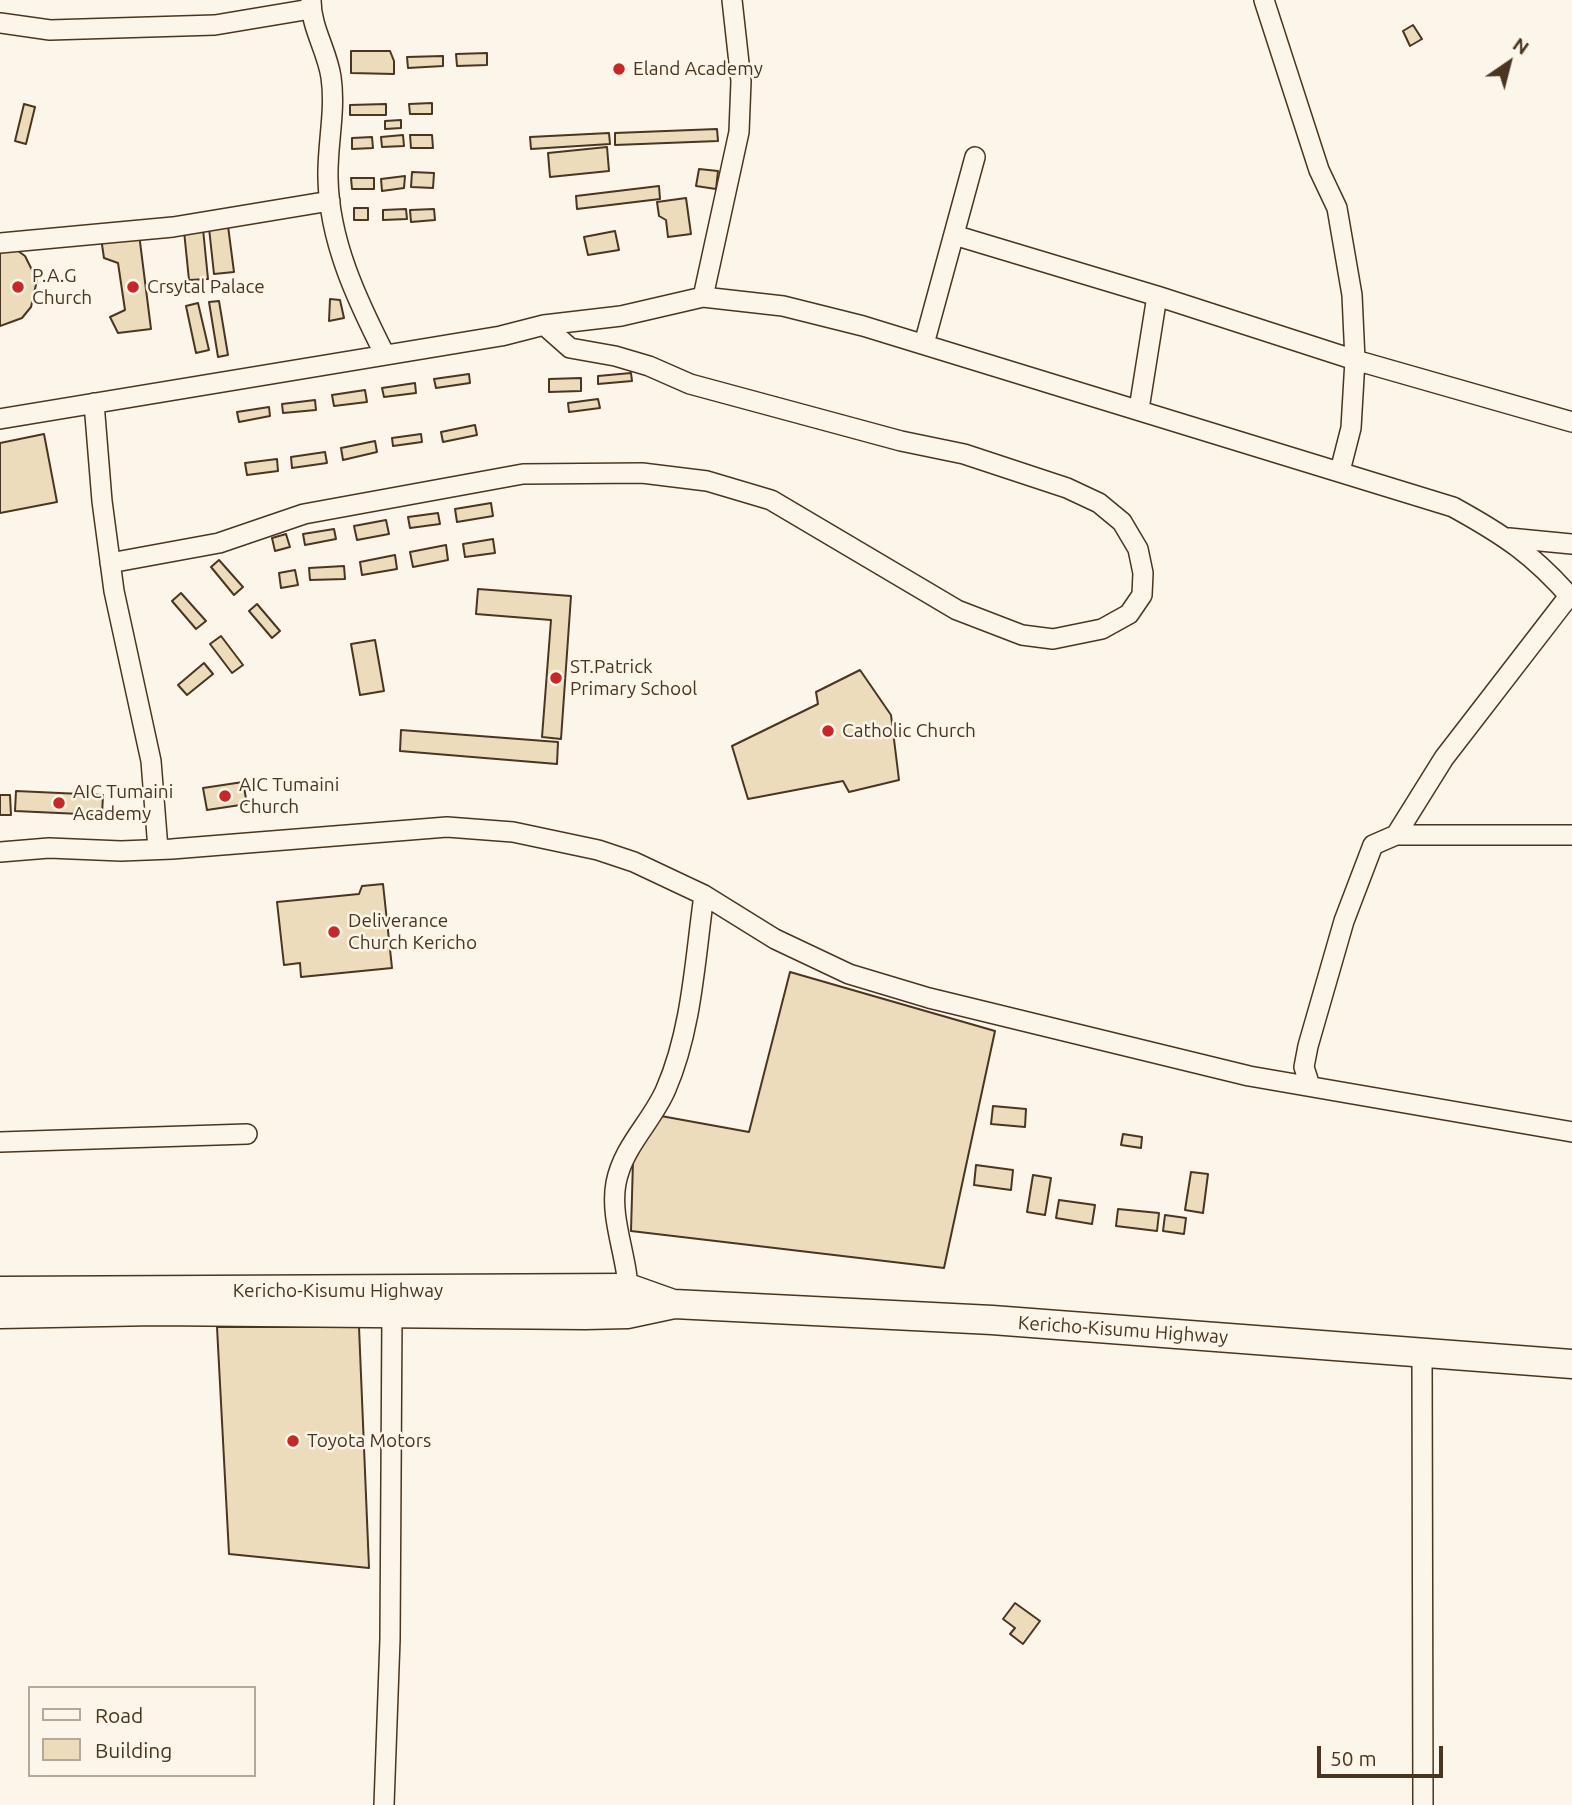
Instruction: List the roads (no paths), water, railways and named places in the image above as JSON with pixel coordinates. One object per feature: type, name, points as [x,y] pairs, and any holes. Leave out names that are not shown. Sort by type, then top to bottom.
[{"type":"highway","name":"Kericho-Kisumu Highway","points":[[0,1291],[628,1301],[992,1320],[1572,1364]]},
{"type":"highway","name":"Kericho-Kisumu Highway","points":[[0,1314],[170,1311],[392,1314],[628,1301]]},
{"type":"street","points":[[702,297],[738,132],[741,81],[732,0]]},
{"type":"street","points":[[1265,0],[1319,170],[1337,208],[1352,295],[1355,360],[1351,428],[1340,471]]},
{"type":"street","points":[[0,23],[50,30],[215,26],[311,4],[331,75],[333,99],[328,159],[330,201],[342,260],[385,355]]},
{"type":"street","points":[[924,344],[975,157]]},
{"type":"street","points":[[0,243],[173,227],[330,201]]},
{"type":"street","points":[[954,234],[1355,360],[1572,422]]},
{"type":"street","points":[[1139,409],[1157,296]]},
{"type":"street","points":[[0,419],[385,355],[544,325],[621,316],[702,297],[783,306],[924,344],[1453,506],[1509,538],[1544,567],[1571,597],[1444,758],[1396,835]]},
{"type":"street","points":[[110,563],[219,543],[304,514],[523,474],[642,473],[707,481],[771,500],[957,610],[1022,635],[1053,639],[1102,629],[1129,614],[1142,595],[1143,573],[1138,549],[1122,522],[1099,503],[1067,488],[964,454],[901,441],[690,384],[649,366],[615,356],[570,348],[544,325]]},
{"type":"street","points":[[94,403],[110,563],[151,761],[158,849]]},
{"type":"street","points":[[1509,538],[1572,544]]},
{"type":"street","points":[[0,852],[49,848],[158,849],[447,827],[513,832],[598,850],[634,862],[704,895],[775,939],[849,974],[1029,1024],[1249,1076],[1572,1132]]},
{"type":"street","points":[[1310,1086],[1304,1074],[1306,1057],[1345,921],[1370,850],[1379,840],[1396,835],[1572,835]]},
{"type":"street","points":[[628,1301],[615,1205],[616,1184],[629,1147],[665,1092],[681,1044],[704,895]]},
{"type":"street","points":[[0,1142],[247,1134]]},
{"type":"street","points":[[384,1805],[390,1639],[392,1314]]},
{"type":"street","points":[[1422,1352],[1423,1805]]},
{"type":"place","name":"Eland Academy","points":[[619,69]]},
{"type":"place","name":"P.A.G Church","points":[[18,287]]},
{"type":"place","name":"Crsytal Palace","points":[[133,287]]},
{"type":"place","name":"ST.Patrick Primary School","points":[[556,678]]},
{"type":"place","name":"Catholic Church","points":[[828,731]]},
{"type":"place","name":"AIC Tumaini Church","points":[[225,796]]},
{"type":"place","name":"AIC Tumaini Academy","points":[[59,803]]},
{"type":"place","name":"Deliverance Church Kericho","points":[[334,932]]},
{"type":"place","name":"Toyota Motors","points":[[293,1441]]}]
